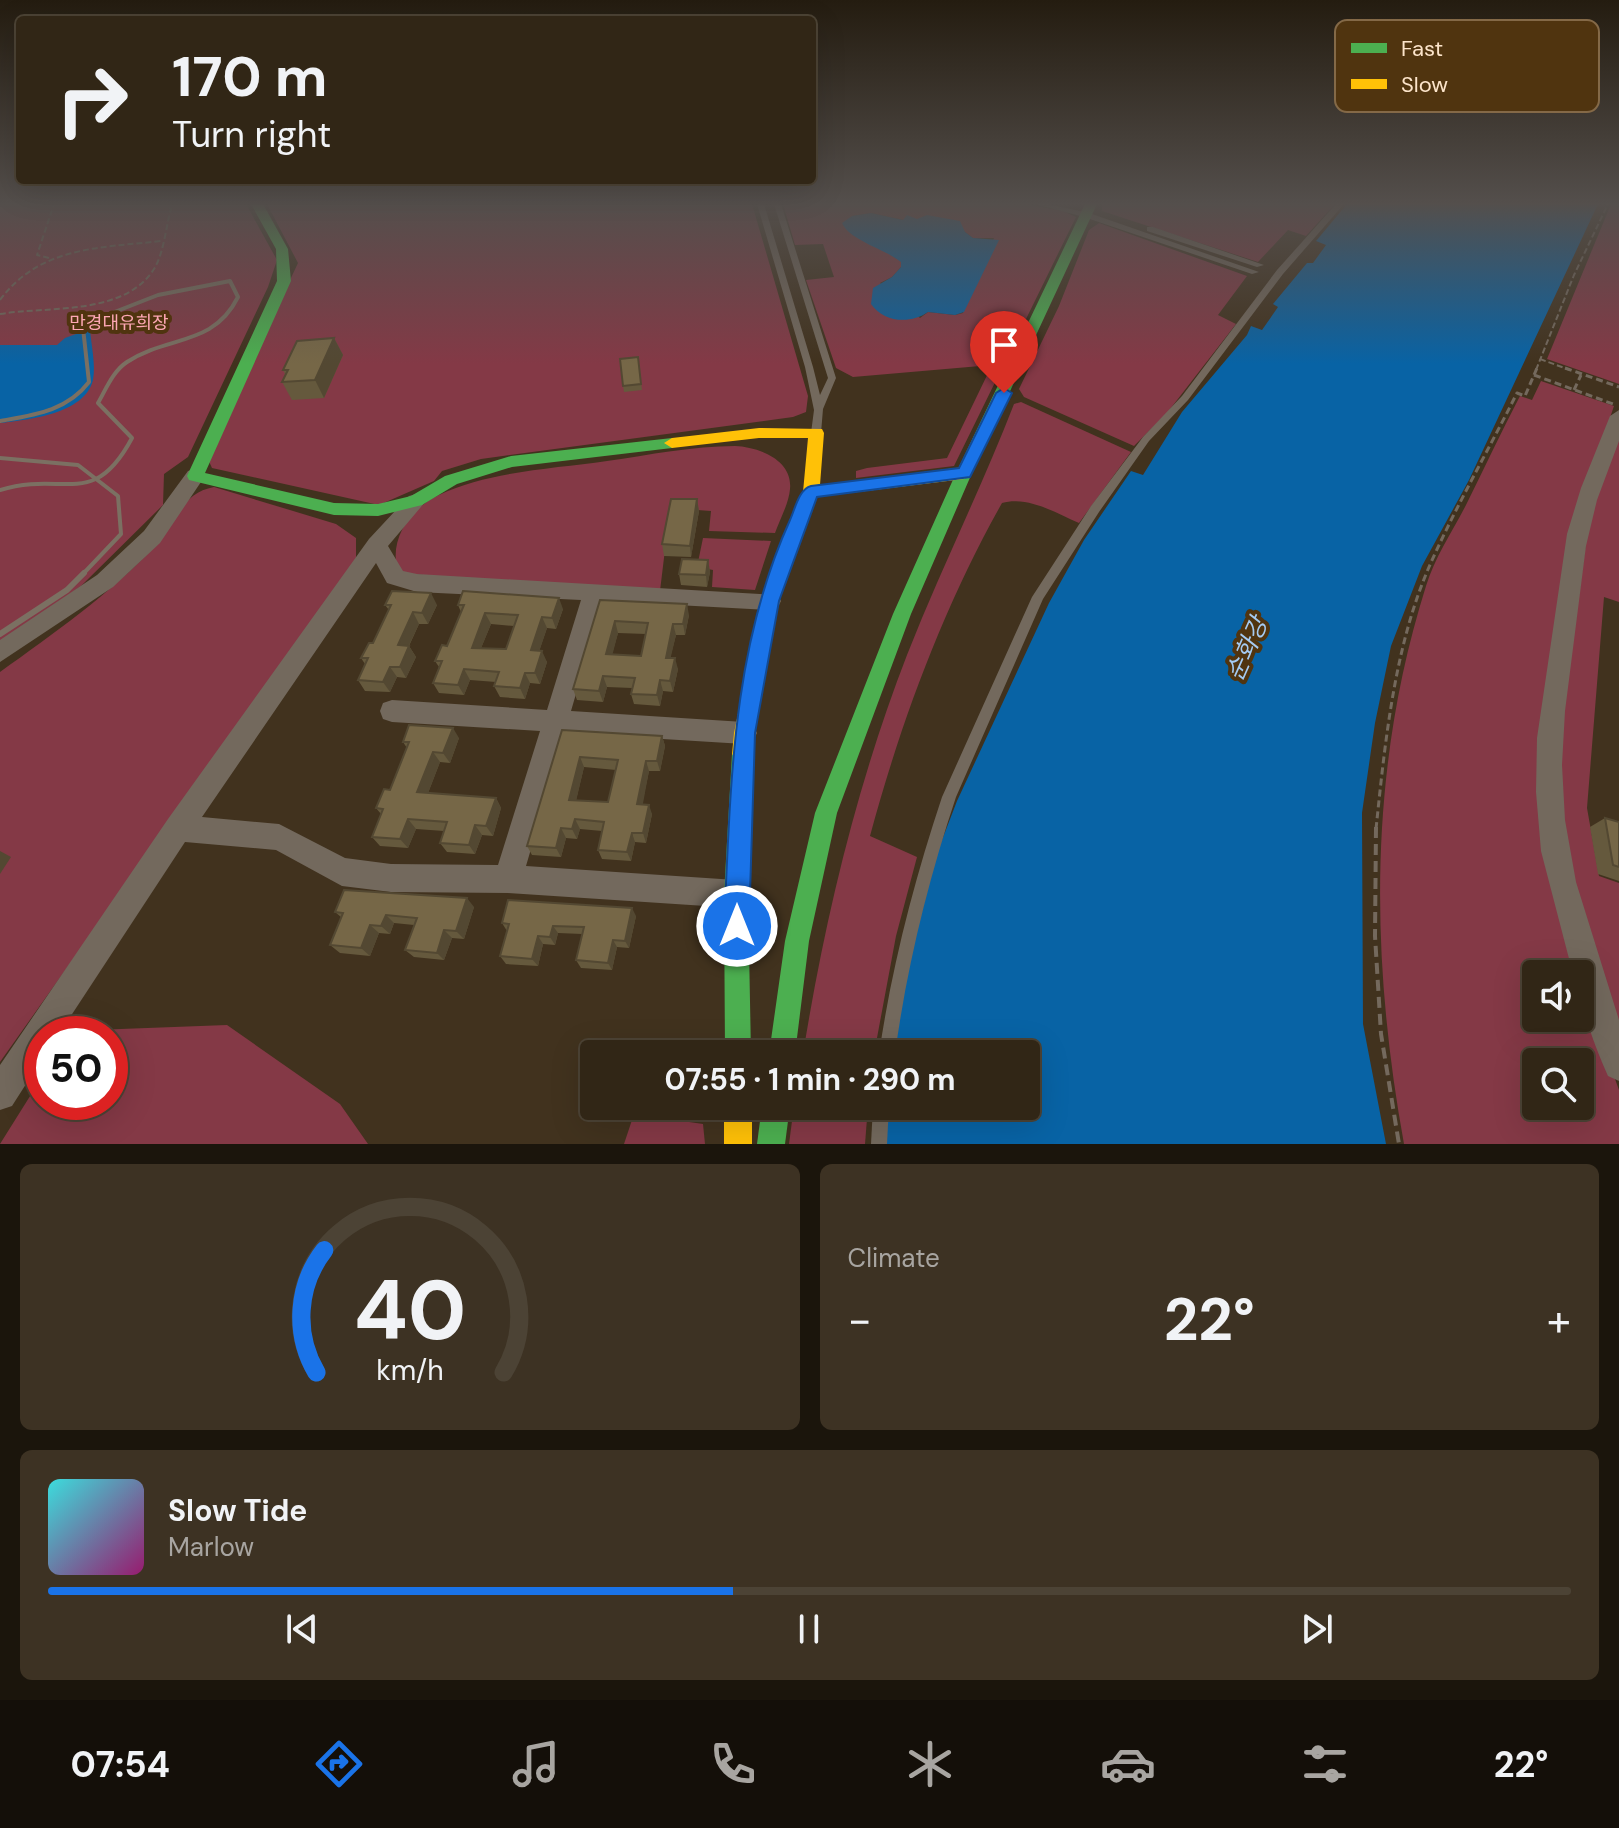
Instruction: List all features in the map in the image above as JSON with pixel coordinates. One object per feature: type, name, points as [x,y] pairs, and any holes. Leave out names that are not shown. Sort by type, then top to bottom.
[{"type":"main road","points":[[285,257],[284,281],[195,476],[334,509],[378,510],[416,501],[451,480],[511,462],[759,433],[816,433],[811,492],[793,533],[770,601],[744,733],[736,894],[738,1040]]},
{"type":"main road","points":[[784,1040],[797,941],[826,813],[902,614],[1062,257]]},
{"type":"main road","points":[[811,492],[964,473]]},
{"type":"main road","points":[[738,1120],[738,1144]]},
{"type":"main road","points":[[771,1144],[774,1120]]},
{"type":"street","points":[[1619,416],[1583,512],[1574,546],[1552,704],[1550,786],[1551,817],[1564,888],[1619,1065]]},
{"type":"street","points":[[0,652],[105,581],[152,537],[195,476]]},
{"type":"street","points":[[0,1094],[178,828],[377,545],[416,501]]},
{"type":"street","points":[[377,545],[395,577],[417,583],[770,601]]},
{"type":"street","points":[[508,879],[595,591]]},
{"type":"street","points":[[392,711],[744,733]]},
{"type":"street","points":[[178,828],[279,837],[342,872],[391,878],[508,879],[736,894]]},
{"type":"lane","points":[[776,257],[819,410]]},
{"type":"lane","points":[[794,257],[832,378],[819,410],[816,433]]},
{"type":"lane","points":[[1224,257],[1257,268]]},
{"type":"lane","points":[[889,1040],[901,969],[937,831],[949,797],[1038,597],[1095,509],[1146,439],[1185,398],[1293,257]]},
{"type":"lane","points":[[879,1144],[880,1120]]},
{"type":"path","points":[[0,300],[8,285],[53,257]]},
{"type":"path","points":[[0,314],[35,308],[82,308],[115,299],[149,276],[158,257]]},
{"type":"path","points":[[1399,1144],[1381,1034],[1375,936],[1375,834],[1385,744],[1406,639],[1428,569],[1517,393],[1525,396],[1585,257]]},
{"type":"path","points":[[1540,359],[1619,387]]},
{"type":"path","points":[[1574,390],[1582,374]]},
{"type":"path","points":[[1534,375],[1619,406]]},
{"type":"green space","name":"만경대유희장","points":[[0,257],[276,257],[268,287],[188,457],[164,474],[163,505],[81,586],[0,643]]},
{"type":"green space","points":[[295,257],[768,257],[808,396],[806,412],[793,417],[481,459],[442,471],[434,481],[379,505],[212,468],[207,457],[298,263]]},
{"type":"green space","points":[[827,257],[895,257],[902,262],[901,267],[892,277],[880,283],[920,318],[928,312],[955,315],[963,313],[986,257],[1056,257],[954,466],[856,478],[856,471],[867,468],[947,458],[992,365],[853,377],[836,368],[806,280],[834,277]]},
{"type":"green space","points":[[1078,257],[1195,257],[1247,276],[1218,315],[1236,324],[1167,413],[1134,446],[1024,397],[1019,389],[1059,306]]},
{"type":"green space","points":[[1244,257],[1262,257],[1258,262]]},
{"type":"green space","points":[[1589,257],[1619,257],[1619,384],[1547,359]]},
{"type":"green space","points":[[1541,381],[1614,406],[1600,447],[1549,663],[1577,960],[1522,960],[1522,1032],[1594,1032],[1594,1021],[1619,1090],[1619,1144],[1404,1144],[1385,1003],[1381,933],[1380,864],[1393,724],[1407,655],[1434,565],[1520,396],[1532,400]]},
{"type":"green space","points":[[1021,402],[1131,452],[1079,523],[1032,504],[1002,503],[961,582],[926,665],[870,836],[917,857],[896,936],[877,1040],[806,1040],[844,852],[889,704],[1014,404]]},
{"type":"green space","points":[[1619,429],[1619,602],[1604,597],[1587,808],[1599,876],[1619,883],[1619,1035],[1577,915],[1557,764],[1590,511]]},
{"type":"green space","points":[[735,446],[764,452],[786,470],[790,489],[775,533],[709,531],[711,511],[670,508],[660,591],[477,581],[405,573],[397,568],[397,545],[405,525],[429,501],[459,487],[522,472],[687,449]]},
{"type":"green space","points":[[214,487],[336,524],[356,538],[356,561],[33,1016],[24,1016],[24,1028],[0,1062],[0,672],[119,581],[155,546],[186,503],[203,490]]},
{"type":"green space","points":[[703,538],[771,541],[755,590],[712,587],[713,570],[697,567]]},
{"type":"green space","points":[[227,1025],[340,1104],[368,1144],[0,1144],[24,1106],[24,1120],[128,1120],[128,1029]]},
{"type":"green space","points":[[632,1120],[675,1120],[703,1124],[705,1144],[624,1144]]},
{"type":"green space","points":[[792,1120],[867,1120],[865,1144],[789,1144]]},
{"type":"water","points":[[895,257],[991,257],[964,312],[955,315],[928,312],[906,320],[883,315],[871,304],[873,288],[892,277],[901,267],[901,262]]},
{"type":"water","name":"순화강","points":[[1317,257],[1573,257],[1469,480],[1422,566],[1391,646],[1375,723],[1362,813],[1363,1024],[1386,1144],[885,1144],[887,1120],[1040,1120],[1040,1040],[896,1040],[902,989],[937,853],[957,801],[1049,603],[1084,540],[1131,471],[1143,475],[1182,412],[1247,335],[1251,326],[1262,330],[1278,307],[1273,304],[1307,263],[1313,263]]},
{"type":"water","points":[[90,329],[94,374],[88,391],[79,401],[54,413],[0,423],[0,345],[57,345],[65,338]]},
{"type":"building","points":[[334,338],[315,380],[282,382],[288,370],[283,370],[297,341]]},
{"type":"building","points":[[638,357],[641,384],[623,386],[620,359]]},
{"type":"building","points":[[671,499],[697,499],[690,546],[662,544]]},
{"type":"building","points":[[682,559],[708,560],[706,575],[679,574]]},
{"type":"building","points":[[392,591],[431,593],[422,613],[413,612],[398,645],[409,646],[400,667],[390,667],[383,682],[358,680],[368,658],[361,658],[369,643],[373,643],[391,605],[385,605]]},
{"type":"building","points":[[463,591],[559,598],[552,618],[542,617],[531,650],[542,651],[535,673],[525,673],[520,688],[494,686],[499,672],[464,669],[458,685],[433,683],[442,661],[435,661],[442,645],[447,646],[464,605],[458,605]],"holes":[[[485,613],[518,615],[506,649],[472,648]]]},
{"type":"building","points":[[600,600],[687,604],[683,624],[673,624],[666,658],[675,658],[670,681],[660,680],[657,695],[631,694],[635,678],[603,676],[599,691],[573,689]],"holes":[[[615,621],[648,623],[641,656],[606,654]]]},
{"type":"building","points":[[409,725],[453,728],[443,753],[433,752],[417,792],[496,798],[486,826],[475,825],[469,845],[440,843],[447,822],[408,819],[400,839],[372,837],[383,809],[376,808],[384,789],[390,790],[409,742],[403,742]]},
{"type":"building","points":[[562,730],[662,736],[657,761],[646,761],[637,804],[649,805],[643,833],[632,833],[627,852],[598,850],[604,822],[575,819],[572,829],[561,828],[556,848],[527,846]],"holes":[[[580,757],[618,760],[608,802],[569,800]]]},
{"type":"building","points":[[1605,818],[1619,822],[1619,867],[1613,865]]},
{"type":"building","points":[[344,890],[467,898],[456,931],[444,930],[437,953],[405,950],[417,918],[386,915],[381,926],[370,925],[361,948],[330,945],[343,913],[335,912]]},
{"type":"building","points":[[508,900],[632,908],[625,941],[613,940],[608,963],[576,960],[584,927],[553,926],[550,937],[538,936],[532,959],[500,956],[509,924],[502,923]]},
{"type":"railway","points":[[0,421],[60,406],[89,382],[83,328],[89,322],[158,295],[230,281],[238,297],[216,324],[127,362],[110,381],[98,403],[132,438],[118,460],[95,478]]},
{"type":"railway","points":[[0,458],[78,465],[95,478]]},
{"type":"railway","points":[[0,490],[22,485],[75,484],[95,478]]},
{"type":"railway","points":[[82,575],[121,534],[118,496],[95,478]]},
{"type":"railway","points":[[0,634],[67,590],[82,575]]},
{"type":"traffic: fast","points":[[283,257],[284,281],[195,476],[334,509],[378,510],[416,501],[451,480],[511,462],[672,443]]},
{"type":"traffic: fast","points":[[784,1040],[797,941],[826,813],[902,614],[964,473],[1066,257]]},
{"type":"traffic: fast","points":[[738,1040],[736,894],[743,754]]},
{"type":"traffic: fast","points":[[771,1144],[774,1120]]},
{"type":"traffic: slow","points":[[672,443],[759,433],[816,433],[811,492],[793,533],[770,601],[744,733],[743,754]]},
{"type":"traffic: slow","points":[[811,492],[964,473]]},
{"type":"traffic: slow","points":[[738,1120],[738,1144]]},
{"type":"route","points":[[737,926],[744,733],[757,656],[770,601],[793,533],[811,492],[964,473],[1004,393]]}]
